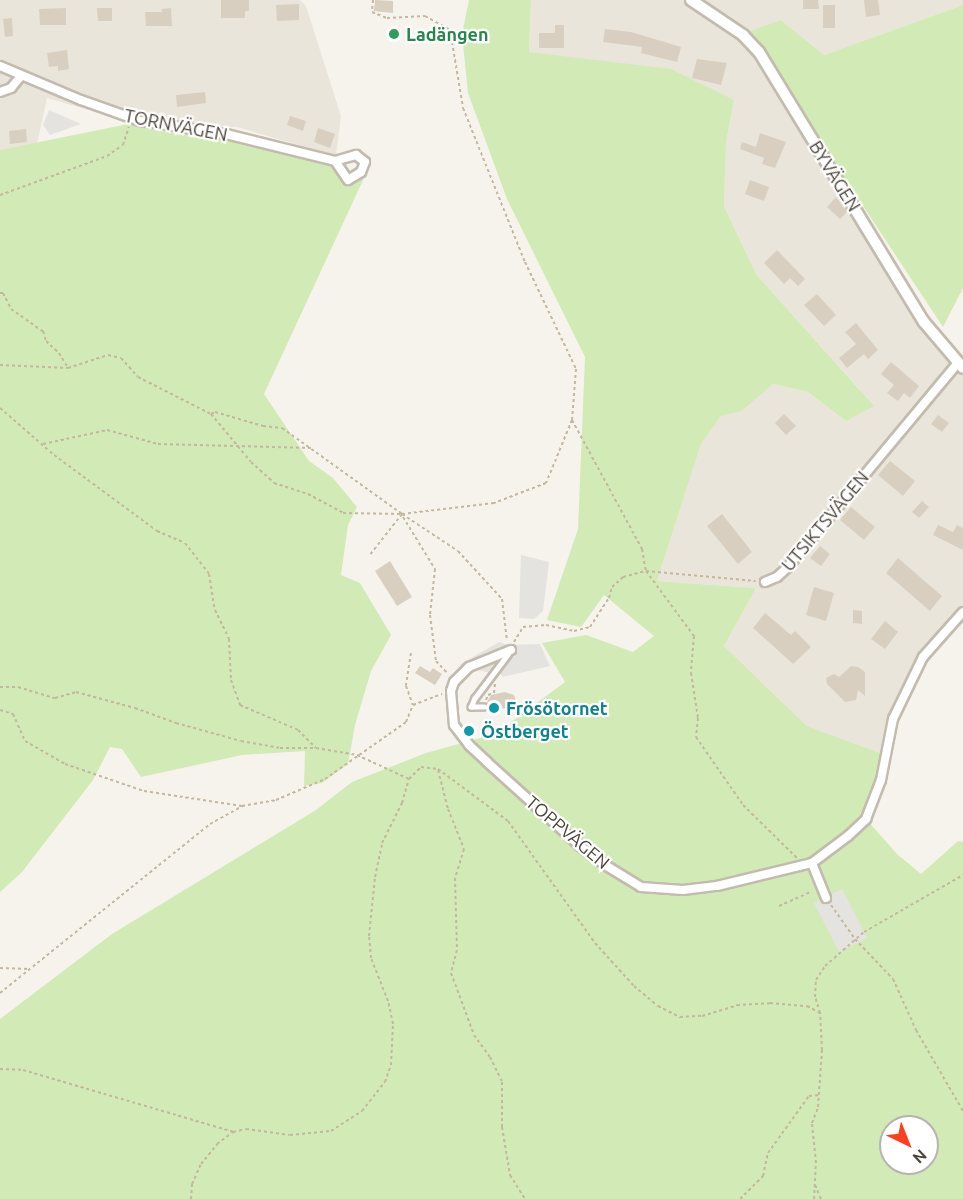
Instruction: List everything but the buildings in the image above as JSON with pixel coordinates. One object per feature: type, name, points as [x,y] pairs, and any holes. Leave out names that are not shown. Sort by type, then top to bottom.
[{"type":"street","name":"BYVÄGEN","points":[[691,0],[743,35],[759,52],[924,322],[961,365]]},
{"type":"street","name":"TORNVÄGEN","points":[[0,66],[131,118],[186,130],[225,134],[335,161]]},
{"type":"street","points":[[0,92],[11,88],[21,76]]},
{"type":"street","name":"UTSIKTSVÄGEN","points":[[765,582],[777,577],[787,568],[961,365]]},
{"type":"street","name":"TOPPVÄGEN","points":[[452,687],[454,725],[469,746],[579,846],[641,887],[683,890],[717,886],[808,863],[848,836],[866,819],[881,780],[893,718],[923,657],[963,612]]},
{"type":"street","points":[[452,687],[469,667],[511,650]]},
{"type":"street","points":[[808,863],[826,898]]},
{"type":"lane","points":[[484,707],[471,706],[511,650]]},
{"type":"path","points":[[0,365],[69,368],[88,364],[108,355],[121,358],[138,377],[211,414],[274,483],[308,494],[344,513],[402,514],[494,503],[546,483],[572,420],[576,369],[525,262],[463,108],[450,30],[425,16],[387,18],[372,12],[373,0]]},
{"type":"path","points":[[0,195],[116,151],[127,137],[131,118]]},
{"type":"path","points":[[0,293],[3,293],[11,309],[43,331],[46,341],[59,352],[69,368]]},
{"type":"path","points":[[0,408],[42,444],[157,531],[185,543],[209,574],[215,609],[229,639],[231,680],[240,705],[298,730],[316,748]]},
{"type":"path","points":[[211,414],[215,412],[263,426],[282,428],[458,551],[502,599],[505,633],[511,650]]},
{"type":"path","points":[[572,420],[642,549],[646,571],[694,636],[691,673],[699,718],[696,737],[743,805],[808,863]]},
{"type":"path","points":[[42,444],[107,430],[158,444],[312,448]]},
{"type":"path","points":[[369,555],[402,514]]},
{"type":"path","points":[[402,514],[435,569],[430,615],[436,661],[452,687],[413,705]]},
{"type":"path","name":"UTSIKTSVÄGEN","points":[[511,650],[523,627],[546,625],[574,631],[590,627],[609,598],[612,587],[622,578],[646,571],[765,582]]},
{"type":"path","points":[[0,710],[13,714],[25,741],[65,764],[144,791],[195,801],[242,806],[276,800],[325,779],[406,722],[413,705],[406,686],[411,653]]},
{"type":"path","points":[[0,687],[18,687],[55,698],[76,693],[135,708],[176,723],[241,741],[280,748],[316,748],[357,755],[409,779]]},
{"type":"path","points":[[484,707],[488,696],[494,693]]},
{"type":"path","points":[[0,1069],[23,1070],[233,1132],[246,1130],[290,1135],[331,1131],[362,1111],[386,1082],[391,1065],[393,1024],[388,1001],[371,958],[369,936],[382,843],[402,803],[409,779],[421,767],[438,769],[508,821],[596,943],[634,986],[658,1006],[680,1017],[702,1016],[737,1005],[770,1004],[807,1006],[820,1013]]},
{"type":"path","points":[[438,769],[448,809],[464,849],[455,878],[457,950],[451,973],[474,1035],[490,1057],[502,1082],[502,1128],[510,1175],[525,1199]]},
{"type":"path","points":[[0,993],[210,824],[242,806]]},
{"type":"path","points":[[814,1199],[816,1163],[812,1123],[820,1095],[822,1050],[820,1013],[814,996],[816,980],[825,966],[855,939],[963,875]]},
{"type":"path","points":[[779,906],[820,887]]},
{"type":"path","points":[[826,898],[855,939],[893,979],[916,1030],[963,1111]]},
{"type":"path","points":[[0,968],[30,969]]},
{"type":"path","points":[[740,1199],[763,1176],[768,1153],[809,1096],[820,1095]]},
{"type":"path","points":[[191,1199],[192,1184],[201,1164],[217,1144],[233,1132]]},
{"type":"path","points":[[814,1182],[821,1199]]},
{"type":"shaded area","points":[[0,0],[300,0],[306,6],[341,116],[336,156],[237,127],[133,123],[47,98],[37,144],[0,150]]},
{"type":"shaded area","points":[[531,0],[963,0],[963,5],[824,55],[781,20],[744,35],[933,334],[963,368],[963,612],[923,657],[893,719],[886,755],[807,726],[724,646],[756,588],[657,581],[701,444],[721,416],[742,411],[773,384],[808,392],[846,421],[860,390],[756,274],[724,206],[726,143],[734,100],[529,52]]},
{"type":"shaded area","points":[[49,110],[81,124],[50,135],[43,125]]},
{"type":"shaded area","points":[[521,555],[549,562],[543,611],[534,619],[519,618]]},
{"type":"shaded area","points":[[499,642],[510,645],[540,644],[550,666],[503,677],[499,672],[486,672],[459,665]]},
{"type":"shaded area","points":[[842,889],[867,938],[839,952],[814,903]]},
{"type":"green space","points":[[469,0],[531,0],[529,52],[671,69],[734,100],[726,143],[724,206],[756,274],[874,406],[846,421],[808,392],[773,384],[742,411],[721,416],[701,444],[657,581],[756,588],[724,646],[807,726],[886,755],[866,819],[897,854],[921,874],[958,841],[963,842],[963,1199],[0,1199],[0,1019],[112,934],[316,810],[352,782],[426,753],[495,734],[565,682],[542,643],[586,635],[633,652],[654,636],[604,595],[581,627],[547,620],[578,529],[585,357],[507,199],[468,93],[462,34]]},
{"type":"green space","points":[[963,5],[963,288],[943,327],[748,32],[781,20],[824,55]]},
{"type":"green space","points":[[133,123],[224,137],[332,165],[346,183],[364,178],[264,394],[309,461],[333,478],[357,507],[348,525],[341,575],[360,583],[391,635],[371,671],[355,725],[348,764],[322,783],[304,786],[305,751],[242,755],[141,777],[122,749],[110,747],[93,780],[22,872],[0,892],[0,150]]},
{"type":"place","name":"Ladängen","points":[[394,34]]},
{"type":"place","name":"Frösötornet","points":[[494,708]]},
{"type":"place","name":"Östberget","points":[[469,731]]}]
